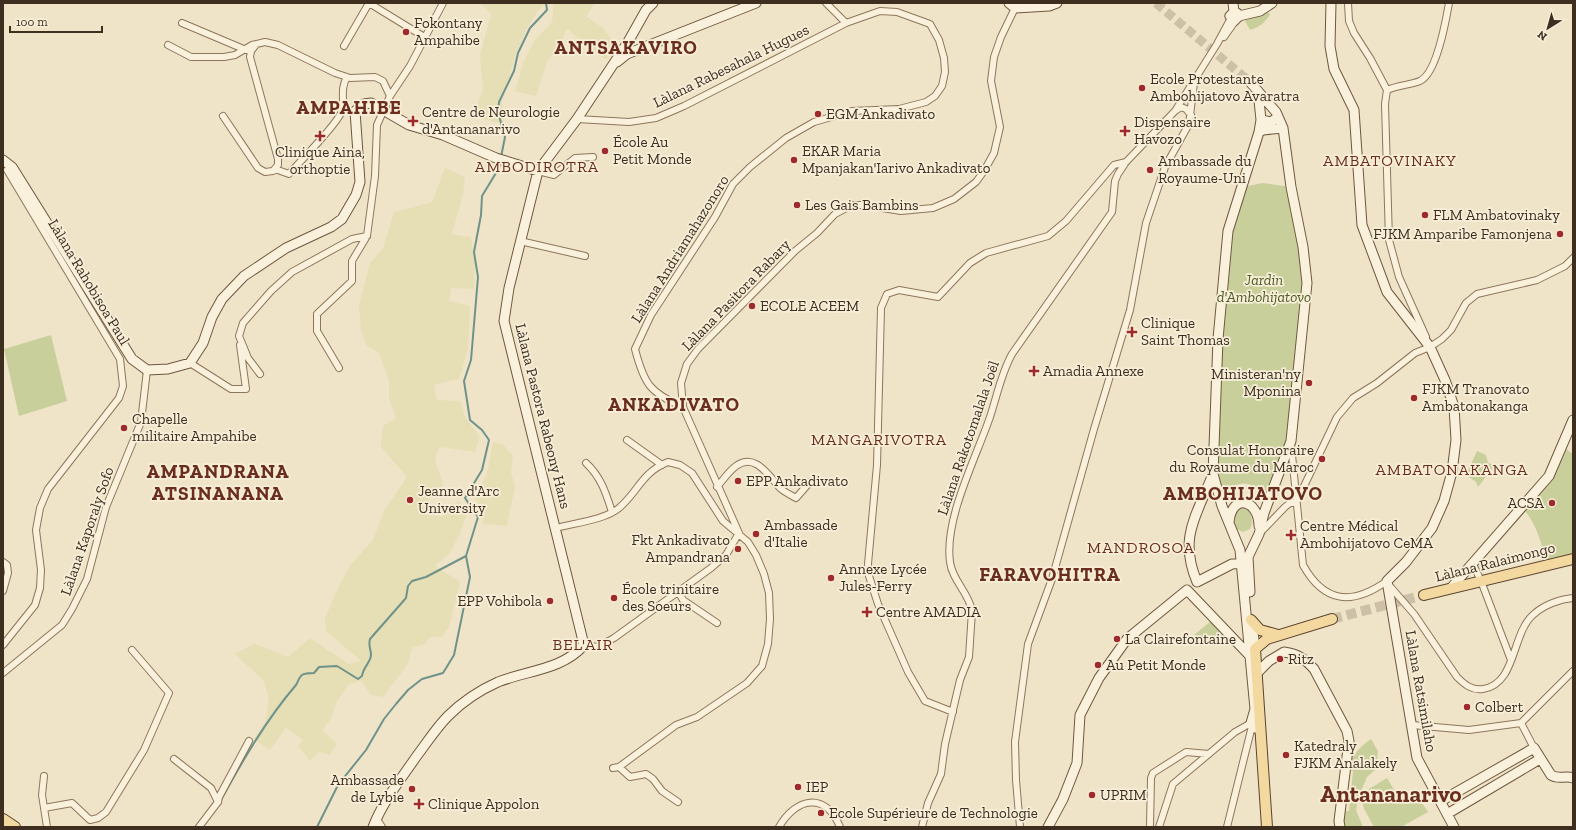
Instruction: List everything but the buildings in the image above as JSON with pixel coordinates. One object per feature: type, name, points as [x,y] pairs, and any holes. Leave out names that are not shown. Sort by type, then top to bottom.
[{"type":"main road","name":"Làlana Ralaimongo","points":[[1424,596],[1451,588],[1573,559]]},
{"type":"main road","points":[[1267,827],[1254,725],[1259,706],[1257,673],[1252,652],[1262,642],[1332,619]]},
{"type":"main road","points":[[1251,620],[1260,630],[1280,636]]},
{"type":"main road","points":[[3,819],[15,827]]},
{"type":"street","points":[[344,46],[369,3],[426,38]]},
{"type":"street","points":[[339,368],[317,331],[317,314],[352,281],[352,261],[367,236],[375,176],[377,125],[390,96],[426,38],[443,3]]},
{"type":"street","points":[[538,171],[576,119],[605,75],[626,39],[634,19],[653,3]]},
{"type":"street","points":[[605,75],[621,58],[756,3]]},
{"type":"street","points":[[826,3],[846,23]]},
{"type":"street","points":[[1012,5],[1049,6],[1057,3]]},
{"type":"street","points":[[1234,14],[1260,11],[1272,3]]},
{"type":"street","points":[[1331,3],[1330,46],[1334,69],[1354,110],[1356,157],[1362,225],[1387,292],[1430,347]]},
{"type":"street","points":[[1250,82],[1278,117],[1283,128],[1291,187],[1303,247],[1307,283],[1291,441],[1296,503],[1299,506],[1303,565],[1312,580],[1322,590],[1333,596],[1351,597],[1372,592],[1387,582],[1406,562],[1432,528],[1444,501],[1452,472],[1456,440],[1454,407],[1445,380],[1399,277],[1389,240],[1385,104],[1387,90],[1349,22],[1348,3]]},
{"type":"street","points":[[1387,90],[1421,80],[1428,73],[1437,52],[1450,3]]},
{"type":"street","name":"Làlana Pasitora Rabary","points":[[739,533],[717,487],[683,407],[681,383],[687,364],[698,349],[795,251],[817,233],[836,214],[852,205],[864,204],[901,211],[933,208],[954,199],[976,182],[994,153],[1000,126],[991,81],[994,57],[1012,5]]},
{"type":"street","name":"Làlana Andriamahazonoro","points":[[683,407],[661,398],[649,385],[640,369],[635,350],[651,315],[715,217],[733,184],[750,167],[786,138],[814,122],[852,111],[899,109],[926,102],[935,96],[942,86],[945,72],[944,58],[939,40],[930,24],[897,12],[880,11],[846,23]]},
{"type":"street","name":"Làlana Rakotomalala Joël","points":[[922,827],[928,802],[941,774],[945,744],[960,680],[969,657],[972,611],[971,604],[951,568],[949,552],[951,526],[1007,363],[1112,212],[1115,181],[1126,162],[1175,111],[1234,14]]},
{"type":"street","points":[[182,23],[246,50]]},
{"type":"street","name":"Làlana Rabesahala Hugues","points":[[576,119],[633,122],[656,118],[684,106],[846,23]]},
{"type":"street","points":[[626,39],[638,50]]},
{"type":"street","points":[[168,45],[191,56],[224,57],[246,50],[252,45],[255,46],[265,42],[278,45],[347,77],[375,77],[383,81],[390,96]]},
{"type":"street","points":[[223,116],[258,168],[265,172],[273,172],[278,165],[278,159],[250,57],[255,46]]},
{"type":"street","points":[[275,169],[289,174],[338,118],[343,105],[342,88],[347,77]]},
{"type":"street","points":[[1020,827],[1016,780],[1015,742],[1028,644],[1052,579],[1094,428],[1130,310],[1146,223],[1165,167],[1189,124],[1194,81]]},
{"type":"street","points":[[1227,827],[1254,725],[1254,709],[1251,620],[1245,560],[1221,504],[1213,474],[1218,339],[1228,231],[1259,132],[1261,120],[1258,91]]},
{"type":"street","points":[[3,160],[12,167],[132,359],[147,370],[168,370],[190,362],[203,344],[212,317],[222,299],[244,276],[286,248],[331,227],[342,219],[356,195],[360,182],[356,111],[364,104],[371,103],[384,109],[409,125],[443,135],[496,158],[554,175],[575,158],[593,157]]},
{"type":"street","points":[[1175,111],[1181,107],[1186,109],[1191,116]]},
{"type":"street","points":[[1261,120],[1271,122],[1278,117]]},
{"type":"street","points":[[1259,132],[1263,130],[1283,128]]},
{"type":"street","points":[[953,712],[925,701],[908,672],[878,604],[869,576],[868,564],[877,465],[880,308],[887,294],[898,290],[938,297],[970,264],[986,253],[1048,236],[1066,221],[1114,165],[1126,162]]},
{"type":"street","name":"Làlana Rahobisoa Paul","points":[[3,645],[35,605],[41,570],[36,530],[40,508],[48,489],[119,398],[122,386],[120,359],[7,170],[12,167]]},
{"type":"street","name":"Làlana Pastora Rabeony Hans","points":[[538,171],[509,288],[504,321],[584,645]]},
{"type":"street","points":[[190,362],[231,389],[246,389],[239,336],[243,323],[271,291],[292,272],[352,239],[367,236]]},
{"type":"street","points":[[520,241],[585,256]]},
{"type":"street","points":[[1296,503],[1337,417],[1346,404],[1377,383],[1415,353],[1430,347],[1442,339],[1451,330],[1466,303],[1477,294],[1538,280],[1572,261]]},
{"type":"street","points":[[239,336],[248,358],[260,374]]},
{"type":"street","name":"Làlana Kaporaly Sofo","points":[[3,673],[62,625],[87,579],[106,507],[141,422],[147,370]]},
{"type":"street","points":[[1451,588],[1549,476],[1573,420]]},
{"type":"street","points":[[627,440],[662,465]]},
{"type":"street","points":[[1252,652],[1245,560],[1259,534],[1264,513],[1291,441]]},
{"type":"street","points":[[556,528],[604,516],[618,509],[651,470],[668,462],[680,465],[692,473],[723,521],[748,542],[756,555],[764,574],[768,593],[770,618],[768,644],[762,666],[746,683],[697,717],[676,725],[616,768],[630,777],[646,774],[653,779],[662,791],[678,802]]},
{"type":"street","points":[[717,487],[734,467],[741,463],[752,462],[766,471],[781,490],[796,498],[810,482]]},
{"type":"street","points":[[586,463],[595,471],[602,484],[612,512]]},
{"type":"street","points":[[1197,582],[1188,554],[1191,527],[1213,474]]},
{"type":"street","points":[[1229,522],[1233,509],[1241,502],[1245,502],[1254,509],[1258,515],[1259,534]]},
{"type":"street","points":[[1259,534],[1285,507],[1290,503],[1296,503]]},
{"type":"street","points":[[372,827],[396,786],[448,716],[488,686],[556,665],[567,660],[584,645],[598,647],[614,638],[711,568],[726,555],[739,533]]},
{"type":"street","points":[[1048,827],[1063,799],[1077,763],[1080,715],[1099,678],[1127,640],[1197,582],[1232,564],[1245,560]]},
{"type":"street","points":[[3,562],[7,565],[8,573],[3,591]]},
{"type":"street","points":[[1473,564],[1511,660]]},
{"type":"street","points":[[1387,582],[1414,614],[1464,685],[1476,690],[1488,688],[1497,684],[1511,660],[1521,633],[1533,614],[1549,604],[1573,598]]},
{"type":"street","name":"Làlana Ratsimilaho","points":[[1387,582],[1417,758],[1454,827]]},
{"type":"street","points":[[1187,590],[1252,652]]},
{"type":"street","points":[[678,591],[683,600],[717,623]]},
{"type":"street","points":[[44,808],[72,803],[90,820],[98,818],[106,812],[144,750],[169,693],[132,650]]},
{"type":"street","points":[[1257,673],[1269,661],[1284,652],[1295,654],[1307,660],[1314,669],[1347,731],[1349,741],[1339,821],[1340,827]]},
{"type":"street","points":[[1412,725],[1469,730],[1521,723],[1573,671]]},
{"type":"street","points":[[1521,723],[1540,759],[1554,778],[1567,776],[1573,778]]},
{"type":"street","points":[[1160,827],[1173,784],[1235,732],[1254,725]]},
{"type":"street","points":[[198,827],[218,802],[219,797],[249,741]]},
{"type":"street","points":[[1440,801],[1534,748]]},
{"type":"street","points":[[1150,827],[1151,778],[1153,773],[1186,752],[1209,754]]},
{"type":"street","points":[[1447,814],[1540,759]]},
{"type":"street","points":[[174,760],[211,788],[218,802]]},
{"type":"street","points":[[44,776],[42,795],[46,827]]},
{"type":"street","points":[[779,827],[791,810],[800,804],[809,803],[818,803],[825,806],[831,812],[840,827]]},
{"type":"street","points":[[376,818],[382,827]]},
{"type":"shaded area","points":[[480,3],[547,3],[538,11],[527,28],[516,53],[502,102],[504,124],[483,119],[476,108],[483,89],[480,56],[491,14]]},
{"type":"shaded area","points":[[554,3],[595,3],[586,16],[603,28],[617,47],[606,60],[567,29],[558,48],[547,62],[536,96],[515,91],[523,63],[534,41],[552,22]]},
{"type":"shaded area","points":[[445,168],[465,177],[463,194],[452,234],[471,237],[475,262],[474,289],[451,288],[449,301],[470,306],[468,348],[459,379],[434,385],[437,400],[460,401],[465,417],[480,437],[475,452],[439,447],[435,459],[443,485],[430,498],[425,515],[443,516],[459,500],[466,516],[460,533],[450,553],[435,566],[460,582],[449,627],[442,637],[430,637],[424,645],[412,647],[408,664],[383,697],[371,695],[361,681],[349,684],[337,701],[331,719],[322,730],[337,744],[330,755],[319,752],[310,761],[298,746],[303,740],[286,728],[270,750],[254,739],[266,720],[269,699],[264,681],[235,654],[255,644],[288,657],[310,638],[349,664],[361,661],[326,631],[325,618],[337,590],[351,564],[373,540],[385,509],[407,477],[381,447],[383,426],[396,418],[389,399],[389,381],[379,353],[366,345],[361,330],[359,306],[370,263],[383,248],[394,212],[432,202]]},
{"type":"shaded area","points":[[493,442],[502,444],[513,455],[511,473],[515,486],[507,526],[482,524],[484,512],[474,498],[487,474]]},
{"type":"green space","points":[[1267,10],[1270,15],[1266,20],[1259,26],[1250,30],[1245,21]]},
{"type":"green space","name":"Jardin d'Ambohijatovo","points":[[1263,183],[1291,187],[1307,283],[1291,441],[1268,493],[1243,483],[1225,490],[1213,474],[1228,235],[1242,187]]},
{"type":"green space","points":[[51,335],[67,401],[19,416],[4,349]]},
{"type":"green space","name":"ACSA","points":[[1566,449],[1573,454],[1573,554],[1546,560],[1536,528],[1525,511],[1539,495]]},
{"type":"green space","points":[[1477,451],[1486,455],[1488,463],[1495,465],[1478,487],[1476,482],[1466,475]]},
{"type":"green space","points":[[1243,507],[1248,511],[1252,520],[1250,529],[1243,532],[1237,529],[1232,520],[1237,508]]},
{"type":"green space","points":[[1211,621],[1221,631],[1203,646],[1194,635]]},
{"type":"green space","points":[[1371,739],[1378,751],[1377,764],[1375,770],[1367,777],[1359,796],[1356,810],[1363,827],[1344,827],[1343,811],[1349,811],[1353,771],[1348,770],[1349,765],[1356,752]]},
{"type":"green space","points":[[1387,778],[1399,798],[1412,792],[1420,800],[1428,812],[1401,827],[1374,827],[1364,809],[1362,801],[1369,789]]},
{"type":"waterway","points":[[501,157],[505,137],[498,112],[499,102],[514,71],[518,53],[530,28],[547,10],[546,3]]},
{"type":"waterway","points":[[317,827],[338,785],[366,750],[384,719],[408,690],[422,679],[443,673],[454,655],[470,577],[466,556],[478,517],[465,498],[482,470],[489,440],[482,430],[470,420],[464,381],[471,360],[478,277],[474,252],[481,215],[482,196],[499,168],[500,162]]},
{"type":"waterway","points":[[221,800],[256,741],[303,674],[314,673],[319,667],[337,666],[358,679],[362,676],[371,658],[369,644],[370,639],[406,598],[408,586],[412,581],[426,577],[466,556]]},
{"type":"tunnel","points":[[1156,3],[1250,82]]},
{"type":"tunnel","points":[[1332,619],[1424,595]]},
{"type":"place","name":"Fokontany Ampahibe","points":[[406,32]]},
{"type":"place","name":"Ecole Protestante Ambohijatovo Avaratra","points":[[1142,88]]},
{"type":"place","name":"EGM Ankadivato","points":[[818,114]]},
{"type":"place","name":"Centre de Neurologie d'Antananarivo","points":[[413,121]]},
{"type":"place","name":"Dispensaire Havozo","points":[[1125,131]]},
{"type":"place","name":"Clinique Aina, orthoptie","points":[[320,136]]},
{"type":"place","name":"École Au Petit Monde","points":[[605,151]]},
{"type":"place","name":"EKAR Maria Mpanjakan'Iarivo Ankadivato","points":[[794,160]]},
{"type":"place","name":"Ambassade du Royaume-Uni","points":[[1150,170]]},
{"type":"place","name":"Les Gais Bambins","points":[[797,205]]},
{"type":"place","name":"FLM Ambatovinaky","points":[[1425,215]]},
{"type":"place","name":"FJKM Amparibe Famonjena","points":[[1560,234]]},
{"type":"place","name":"ECOLE ACEEM","points":[[752,306]]},
{"type":"place","name":"Clinique Saint Thomas","points":[[1132,332]]},
{"type":"place","name":"Amadia Annexe","points":[[1034,371]]},
{"type":"place","name":"Ministeran'ny Mponina","points":[[1309,383]]},
{"type":"place","name":"FJKM Tranovato Ambatonakanga","points":[[1414,398]]},
{"type":"place","name":"Chapelle militaire Ampahibe","points":[[124,428]]},
{"type":"place","name":"Consulat Honoraire du Royaume du Maroc","points":[[1322,459]]},
{"type":"place","name":"EPP Ankadivato","points":[[738,481]]},
{"type":"place","name":"Jeanne d'Arc University","points":[[410,500]]},
{"type":"place","name":"ACSA","points":[[1552,503]]},
{"type":"place","name":"Ambassade d'Italie","points":[[756,534]]},
{"type":"place","name":"Centre Médical Ambohijatovo CeMA","points":[[1291,535]]},
{"type":"place","name":"Fkt Ankadivato Ampandrana","points":[[738,549]]},
{"type":"place","name":"Annexe Lycée Jules-Ferry","points":[[831,578]]},
{"type":"place","name":"École trinitaire des Soeurs","points":[[614,598]]},
{"type":"place","name":"EPP Vohibola","points":[[550,601]]},
{"type":"place","name":"Centre AMADIA","points":[[867,612]]},
{"type":"place","name":"La Clairefontaine","points":[[1117,639]]},
{"type":"place","name":"Ritz","points":[[1280,659]]},
{"type":"place","name":"Au Petit Monde","points":[[1098,665]]},
{"type":"place","name":"Colbert","points":[[1467,707]]},
{"type":"place","name":"Katedraly FJKM Analakely","points":[[1286,755]]},
{"type":"place","name":"IEP","points":[[798,787]]},
{"type":"place","name":"Ambassade de Lybie","points":[[412,789]]},
{"type":"place","name":"UPRIM","points":[[1092,795]]},
{"type":"place","name":"Clinique Appolon","points":[[419,804]]},
{"type":"place","name":"Ecole Supérieure de Technologie","points":[[821,813]]},
{"type":"district","name":"ANTSAKAVIRO","points":[[626,47]]},
{"type":"district","name":"AMPAHIBE","points":[[349,107]]},
{"type":"district","name":"AMBATOVINAKY","points":[[1390,160]]},
{"type":"district","name":"AMBODIROTRA","points":[[537,166]]},
{"type":"district","name":"ANKADIVATO","points":[[674,404]]},
{"type":"district","name":"MANGARIVOTRA","points":[[879,439]]},
{"type":"district","name":"AMBATONAKANGA","points":[[1452,469]]},
{"type":"district","name":"AMPANDRANA ATSINANANA","points":[[218,482]]},
{"type":"district","name":"AMBOHIJATOVO","points":[[1243,493]]},
{"type":"district","name":"MANDROSOA","points":[[1141,547]]},
{"type":"district","name":"FARAVOHITRA","points":[[1050,574]]},
{"type":"district","name":"BEL'AIR","points":[[583,644]]},
{"type":"district","name":"Antananarivo","points":[[1391,794]]}]
